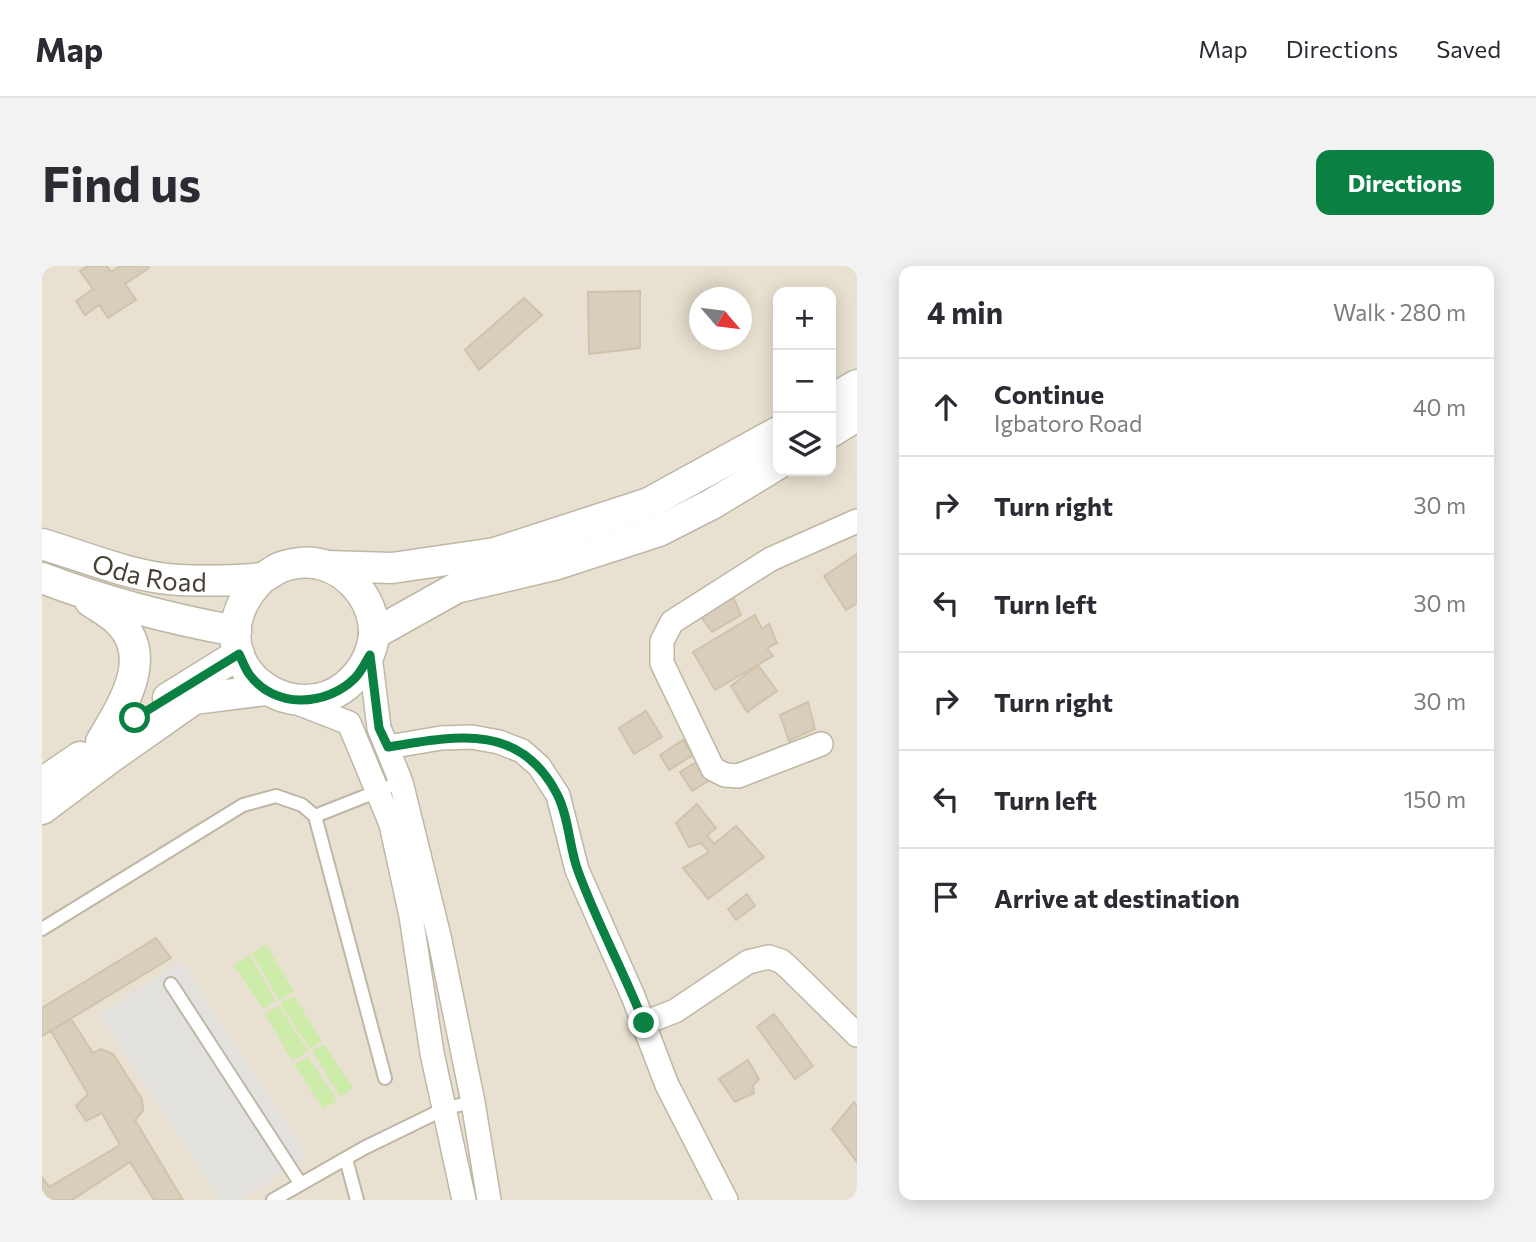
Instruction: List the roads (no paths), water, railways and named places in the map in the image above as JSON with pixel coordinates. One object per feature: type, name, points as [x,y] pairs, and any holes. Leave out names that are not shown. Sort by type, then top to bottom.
[{"type":"street","points":[[836,397],[857,385]]},
{"type":"street","points":[[836,429],[857,416]]},
{"type":"street","points":[[464,1200],[432,1053],[411,916],[391,824],[349,723],[277,695],[249,674],[237,643],[238,615],[247,594],[262,578],[281,567],[303,563],[392,568],[495,552],[649,503],[773,435]]},
{"type":"street","points":[[42,810],[194,699],[277,695],[314,701],[337,693],[357,677],[372,644],[456,588],[554,565],[659,531],[712,504],[773,467]]},
{"type":"street","points":[[821,744],[738,776],[725,775],[713,769],[662,663],[662,641],[672,622],[771,559],[857,521]]},
{"type":"street","name":"Oda Road","points":[[42,544],[135,573],[179,580],[262,578]]},
{"type":"street","points":[[325,565],[345,575],[361,591],[371,611],[379,728],[401,782],[436,923],[473,1102],[489,1200]]},
{"type":"street","name":"Oda Road","points":[[42,578],[237,643]]},
{"type":"street","points":[[75,591],[121,624],[129,635],[134,654],[135,671],[128,695],[101,742]]},
{"type":"street","points":[[42,783],[237,643]]},
{"type":"street","points":[[388,747],[441,738],[472,737],[499,742],[522,751],[539,765],[558,795],[577,870],[644,1023],[667,1085],[726,1200]]},
{"type":"street","points":[[644,1023],[676,1011],[748,962],[769,957],[781,961],[789,968],[857,1035]]},
{"type":"lane","points":[[315,816],[401,782]]},
{"type":"lane","points":[[42,929],[243,805],[276,796],[302,805],[315,816],[385,1078]]},
{"type":"lane","points":[[171,984],[300,1183]]},
{"type":"lane","points":[[273,1200],[300,1183],[446,1108],[473,1102]]},
{"type":"lane","points":[[346,1159],[357,1200]]}]
